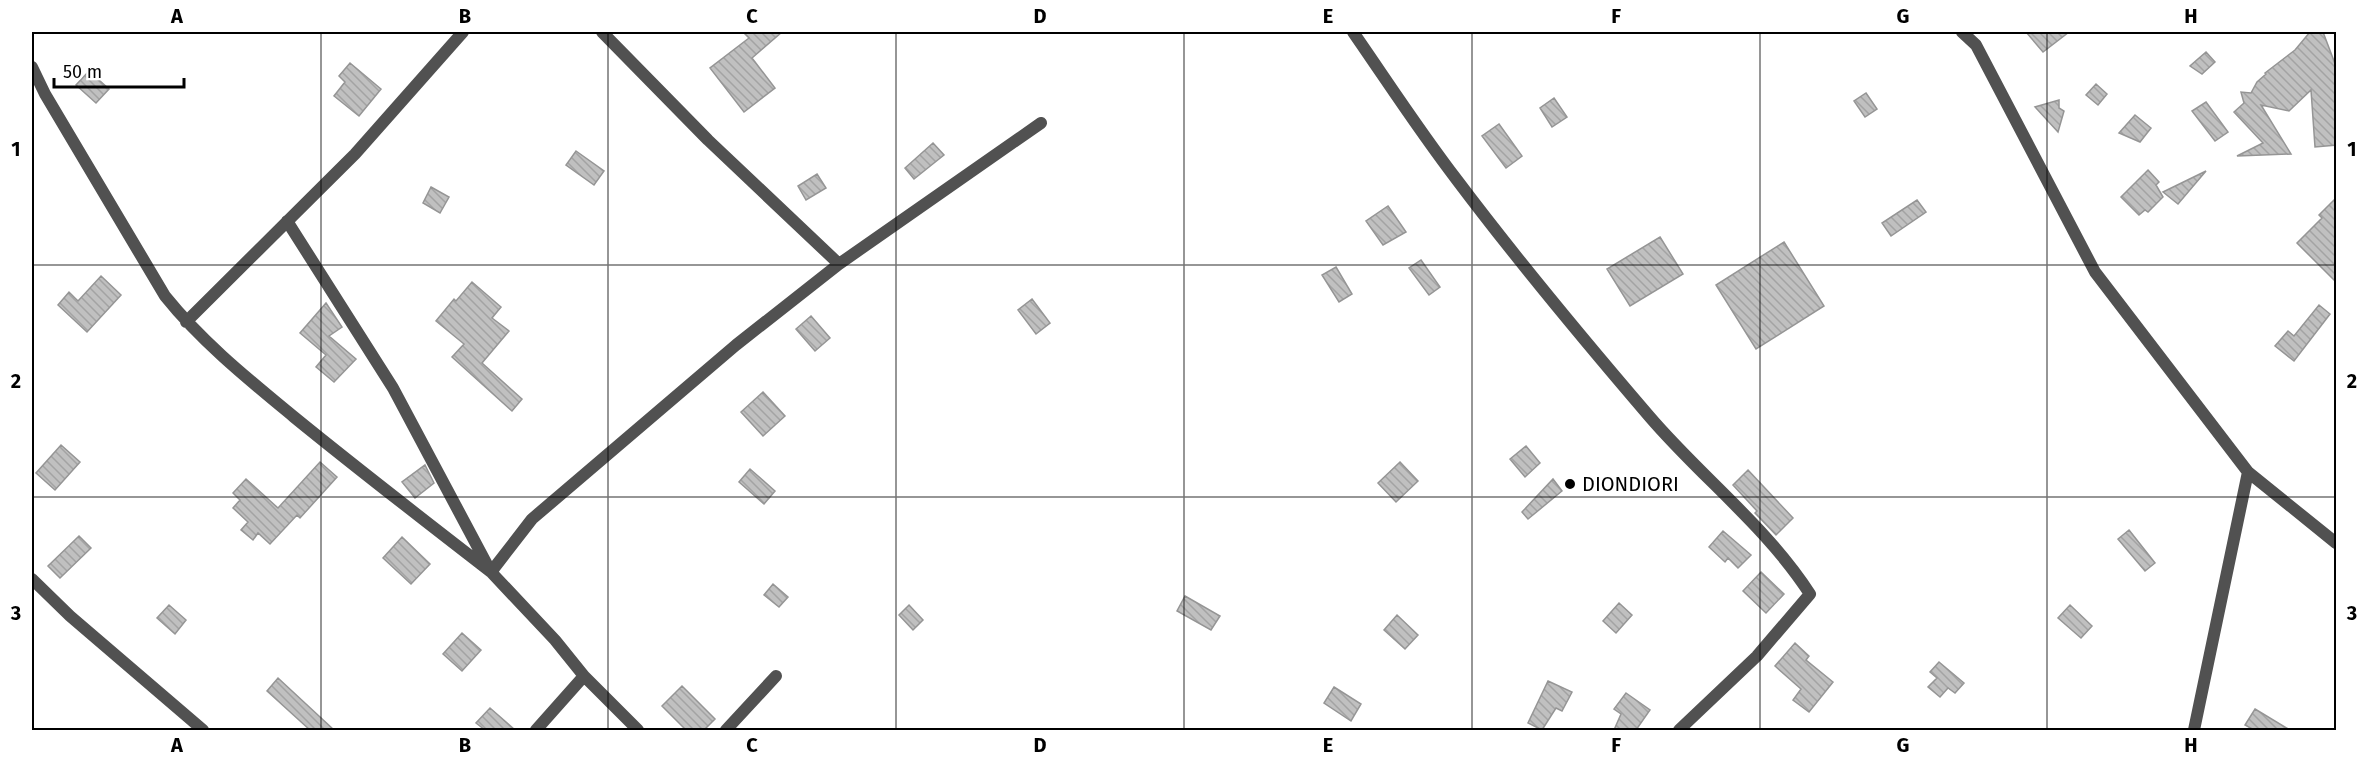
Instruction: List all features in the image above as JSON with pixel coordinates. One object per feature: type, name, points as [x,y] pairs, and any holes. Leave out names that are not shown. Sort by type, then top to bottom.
[{"type":"street","points":[[186,322],[355,154],[463,32]]},
{"type":"street","points":[[602,32],[708,140],[839,264]]},
{"type":"street","points":[[1353,32],[1456,180],[1583,340],[1677,450],[1753,522],[1792,567],[1810,594],[1757,656],[1679,730]]},
{"type":"street","points":[[1962,32],[1976,45],[2095,272],[2248,472],[2337,543]]},
{"type":"street","points":[[32,67],[45,94],[165,296],[186,322],[236,368],[349,462],[491,572],[555,640],[585,676],[638,730]]},
{"type":"street","points":[[491,572],[532,519],[736,345],[839,264],[1041,123]]},
{"type":"street","points":[[287,221],[393,388],[491,572]]},
{"type":"street","points":[[2194,730],[2248,472]]},
{"type":"street","points":[[32,579],[70,616],[203,730]]},
{"type":"street","points":[[536,730],[585,676]]},
{"type":"street","points":[[726,730],[776,676]]},
{"type":"building","points":[[743,32],[782,32],[752,58],[775,88],[744,112],[710,68],[749,38]]},
{"type":"building","points":[[2026,32],[2069,32],[2043,52]]},
{"type":"building","points":[[2310,32],[2323,32],[2337,69],[2337,145],[2315,147],[2311,90],[2289,111],[2261,105],[2291,154],[2237,156],[2263,143],[2234,112],[2244,103],[2241,92],[2251,93],[2265,73],[2295,50]]},
{"type":"building","points":[[2206,52],[2215,62],[2202,74],[2190,66]]},
{"type":"building","points":[[350,63],[381,89],[359,116],[334,96],[345,82],[339,76]]},
{"type":"building","points":[[89,71],[109,89],[96,103],[76,85]]},
{"type":"building","points":[[2096,84],[2107,94],[2098,105],[2086,95]]},
{"type":"building","points":[[1866,93],[1877,109],[1865,117],[1854,101]]},
{"type":"building","points":[[1554,98],[1567,117],[1552,127],[1540,108]]},
{"type":"building","points":[[2059,100],[2059,108],[2064,111],[2058,132],[2035,107]]},
{"type":"building","points":[[2206,102],[2228,132],[2215,141],[2192,111]]},
{"type":"building","points":[[2135,115],[2151,128],[2140,142],[2119,133]]},
{"type":"building","points":[[1499,124],[1522,156],[1506,168],[1482,136]]},
{"type":"building","points":[[933,143],[944,155],[914,179],[905,168]]},
{"type":"building","points":[[576,151],[604,171],[594,185],[566,165]]},
{"type":"building","points":[[2148,170],[2159,182],[2156,185],[2163,197],[2148,212],[2145,210],[2139,215],[2121,197]]},
{"type":"building","points":[[2206,171],[2178,204],[2163,192]]},
{"type":"building","points":[[817,174],[826,188],[806,200],[798,186]]},
{"type":"building","points":[[431,187],[449,197],[440,213],[423,203]]},
{"type":"building","points":[[2337,197],[2337,283],[2297,243],[2322,218],[2319,215]]},
{"type":"building","points":[[1917,200],[1926,212],[1891,236],[1882,223]]},
{"type":"building","points":[[1388,206],[1406,232],[1383,245],[1366,221]]},
{"type":"building","points":[[1660,237],[1683,274],[1630,306],[1607,269]]},
{"type":"building","points":[[1784,242],[1824,306],[1756,349],[1716,285]]},
{"type":"building","points":[[1421,260],[1440,287],[1429,295],[1409,268]]},
{"type":"building","points":[[1336,267],[1352,294],[1339,302],[1322,275]]},
{"type":"building","points":[[101,276],[121,295],[87,332],[58,305],[69,292],[78,301]]},
{"type":"building","points":[[472,282],[501,307],[492,318],[509,331],[482,363],[522,399],[512,411],[452,357],[464,344],[436,321]]},
{"type":"building","points":[[1032,299],[1050,323],[1036,334],[1018,310]]},
{"type":"building","points":[[326,303],[342,327],[329,336],[356,359],[334,382],[316,367],[326,355],[300,333]]},
{"type":"building","points":[[2319,305],[2330,314],[2294,361],[2275,346],[2288,331],[2294,336]]},
{"type":"building","points":[[811,316],[830,338],[815,351],[796,329]]},
{"type":"building","points":[[763,392],[785,416],[763,436],[741,412]]},
{"type":"building","points":[[61,445],[80,462],[55,490],[36,473]]},
{"type":"building","points":[[1526,446],[1540,463],[1525,477],[1510,459]]},
{"type":"building","points":[[320,462],[337,477],[300,518],[297,515],[270,544],[258,533],[253,540],[241,530],[248,522],[233,508],[240,500],[233,493],[246,479],[278,508]]},
{"type":"building","points":[[1400,462],[1418,481],[1396,502],[1378,483]]},
{"type":"building","points":[[425,465],[434,483],[415,498],[402,482]]},
{"type":"building","points":[[750,469],[775,491],[764,504],[739,482]]},
{"type":"building","points":[[1748,470],[1793,518],[1776,535],[1733,485]]},
{"type":"building","points":[[1553,479],[1562,491],[1528,519],[1522,512]]},
{"type":"building","points":[[2129,530],[2155,563],[2145,571],[2118,539]]},
{"type":"building","points":[[1723,531],[1751,555],[1738,568],[1728,558],[1725,562],[1709,547]]},
{"type":"building","points":[[79,536],[91,548],[60,578],[48,566]]},
{"type":"building","points":[[402,537],[430,564],[411,584],[383,558]]},
{"type":"building","points":[[1761,572],[1784,594],[1766,613],[1743,591]]},
{"type":"building","points":[[773,584],[788,597],[779,607],[764,595]]},
{"type":"building","points":[[1185,596],[1220,616],[1211,630],[1177,611]]},
{"type":"building","points":[[1619,603],[1632,615],[1616,633],[1603,621]]},
{"type":"building","points":[[169,605],[186,620],[175,634],[157,618]]},
{"type":"building","points":[[909,605],[923,620],[913,630],[899,615]]},
{"type":"building","points":[[2070,605],[2092,626],[2081,638],[2058,618]]},
{"type":"building","points":[[1397,615],[1418,635],[1405,649],[1384,630]]},
{"type":"building","points":[[462,633],[481,650],[462,671],[443,654]]},
{"type":"building","points":[[1795,643],[1809,656],[1806,660],[1833,682],[1809,712],[1793,700],[1801,689],[1775,666]]},
{"type":"building","points":[[1939,662],[1964,683],[1955,693],[1948,688],[1940,697],[1928,687],[1937,678],[1930,672]]},
{"type":"building","points":[[278,678],[334,730],[310,730],[267,691]]},
{"type":"building","points":[[1548,681],[1572,692],[1562,711],[1556,708],[1542,730],[1528,723]]},
{"type":"building","points":[[682,686],[715,719],[704,730],[686,730],[662,706]]},
{"type":"building","points":[[1334,687],[1361,704],[1351,721],[1324,703]]},
{"type":"building","points":[[1626,693],[1650,710],[1636,730],[1614,730],[1621,714],[1614,709]]},
{"type":"building","points":[[490,708],[515,730],[485,730],[476,723]]},
{"type":"building","points":[[2255,709],[2290,730],[2254,730],[2245,725]]},
{"type":"place","name":"DIONDIORI","points":[[1570,484]]}]
